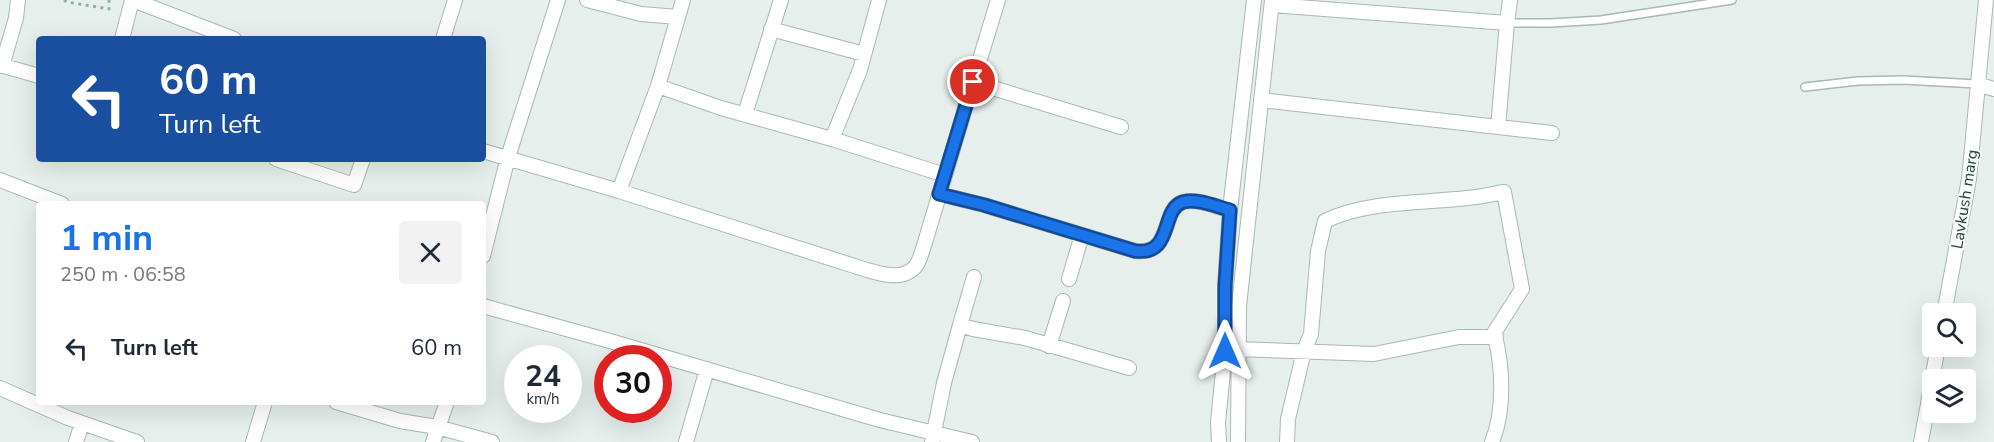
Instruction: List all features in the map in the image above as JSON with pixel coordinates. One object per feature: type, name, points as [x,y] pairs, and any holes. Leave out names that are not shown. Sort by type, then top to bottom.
[{"type":"street","points":[[18,0],[16,18],[1,65],[36,75]]},
{"type":"street","points":[[124,36],[132,0],[226,36]]},
{"type":"street","points":[[444,36],[455,0]]},
{"type":"street","points":[[486,244],[508,157],[558,0]]},
{"type":"street","points":[[587,0],[641,14],[678,17]]},
{"type":"street","points":[[619,192],[658,87],[683,0]]},
{"type":"street","points":[[745,114],[781,0]]},
{"type":"street","points":[[832,139],[860,70],[879,0]]},
{"type":"street","points":[[486,152],[889,276],[904,274],[916,267],[923,249],[998,0]]},
{"type":"street","points":[[1219,442],[1218,422],[1225,351],[1225,286],[1230,210],[1254,0]]},
{"type":"street","points":[[1498,127],[1510,0]]},
{"type":"street","name":"Lavkush marg","points":[[1946,303],[1969,179],[1986,0]]},
{"type":"street","points":[[1238,442],[1239,306],[1272,2],[1507,23]]},
{"type":"street","points":[[771,29],[864,54]]},
{"type":"street","points":[[973,82],[1121,127]]},
{"type":"street","points":[[1977,84],[1994,89]]},
{"type":"street","points":[[658,87],[945,175]]},
{"type":"street","points":[[1261,100],[1552,133]]},
{"type":"street","points":[[285,162],[354,185],[362,162]]},
{"type":"street","points":[[0,180],[54,201]]},
{"type":"street","points":[[1287,442],[1288,419],[1304,351],[1311,334],[1318,251],[1325,221],[1338,214],[1396,204],[1469,198],[1504,192],[1522,288],[1494,333],[1500,356],[1501,394],[1492,442]]},
{"type":"street","points":[[939,194],[1145,252],[1152,250],[1159,243],[1176,206],[1182,202],[1191,201],[1230,210]]},
{"type":"street","points":[[1069,279],[1082,235]]},
{"type":"street","points":[[933,438],[944,383],[974,277]]},
{"type":"street","points":[[1049,346],[1063,301]]},
{"type":"street","points":[[486,307],[707,369],[933,438],[972,442]]},
{"type":"street","points":[[960,325],[1024,338],[1129,368]]},
{"type":"street","points":[[1238,349],[1374,354],[1459,337],[1496,337]]},
{"type":"street","points":[[686,442],[707,369]]},
{"type":"street","points":[[0,388],[36,403]]},
{"type":"street","points":[[40,405],[82,423],[137,442]]},
{"type":"street","points":[[253,442],[265,405]]},
{"type":"street","points":[[346,405],[400,421],[437,427],[492,442]]},
{"type":"street","points":[[433,442],[446,405]]},
{"type":"street","points":[[76,442],[82,423]]},
{"type":"street","points":[[1921,442],[1924,423]]},
{"type":"lane","points":[[1507,23],[1601,20],[1732,0]]},
{"type":"lane","points":[[1805,87],[1892,80],[1977,84]]},
{"type":"path","points":[[64,0],[109,9],[109,0]]},
{"type":"route","points":[[973,82],[939,194],[1145,252],[1152,250],[1159,243],[1176,206],[1182,202],[1191,201],[1230,210],[1225,286],[1225,351]]}]
